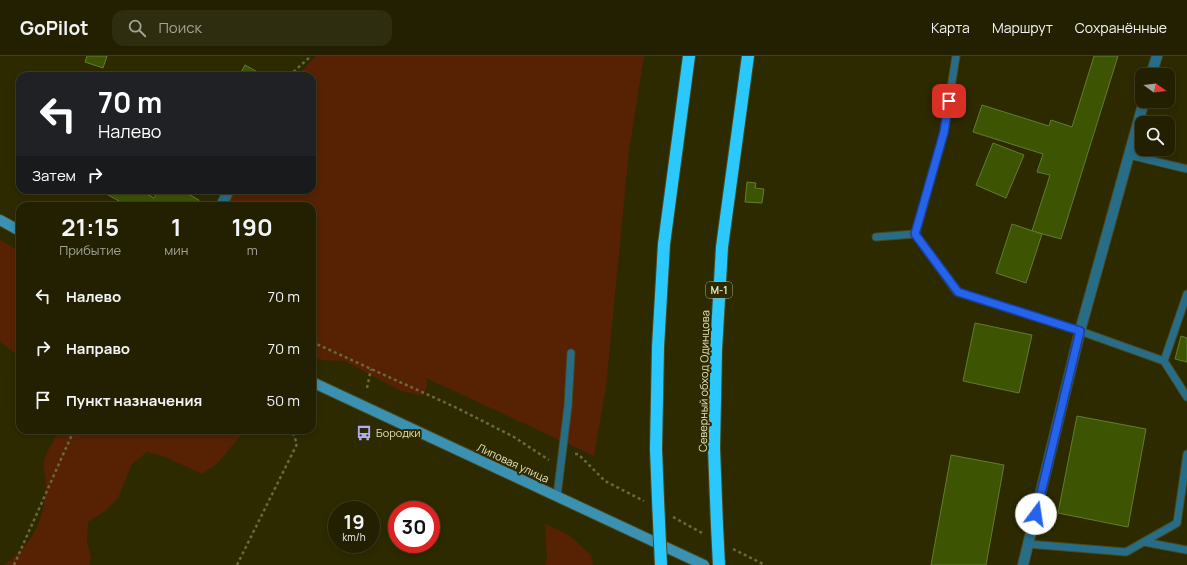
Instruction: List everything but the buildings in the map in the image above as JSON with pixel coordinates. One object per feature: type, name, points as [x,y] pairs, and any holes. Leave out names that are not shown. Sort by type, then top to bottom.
[{"type":"highway","points":[[661,565],[653,501],[656,449],[658,347],[664,244],[689,56]]},
{"type":"highway","name":"Северный обход Одинцова","points":[[719,565],[714,448],[715,380],[722,247],[748,56]]},
{"type":"street","points":[[1154,68],[1157,56]]},
{"type":"street","points":[[1023,565],[1080,331],[1142,108]]},
{"type":"street","points":[[0,220],[16,229]]},
{"type":"street","name":"Липовая улица","points":[[316,384],[704,565]]},
{"type":"lane","points":[[915,234],[944,132],[956,56]]},
{"type":"lane","points":[[1129,155],[1187,169]]},
{"type":"lane","points":[[876,237],[915,234]]},
{"type":"lane","points":[[915,234],[958,292],[1080,331],[1164,361],[1187,396]]},
{"type":"lane","points":[[1164,361],[1187,294]]},
{"type":"lane","points":[[557,496],[568,406],[571,353]]},
{"type":"lane","points":[[1028,544],[1126,552],[1144,542],[1176,523],[1187,454]]},
{"type":"lane","points":[[1144,542],[1187,550]]},
{"type":"path","points":[[293,72],[311,56]]},
{"type":"path","points":[[316,344],[457,408],[514,437],[549,460],[578,454],[605,481],[653,501]]},
{"type":"path","points":[[366,388],[371,369]]},
{"type":"path","points":[[14,565],[72,434]]},
{"type":"path","points":[[237,565],[297,444],[293,434]]},
{"type":"path","points":[[668,514],[703,533]]},
{"type":"path","points":[[731,548],[765,565]]},
{"type":"shaded area","points":[[316,56],[644,56],[629,151],[606,387],[594,456],[426,378],[427,387],[423,396],[401,391],[345,361],[322,360],[316,358],[316,202],[229,202],[232,194],[316,194],[316,72],[301,72]]},
{"type":"shaded area","points":[[0,240],[16,249],[16,354],[0,342]]},
{"type":"shaded area","points":[[58,434],[241,434],[217,464],[202,474],[165,457],[147,452],[132,464],[118,498],[105,511],[88,522],[87,541],[91,558],[90,565],[4,565],[23,548],[36,530],[40,520],[46,484],[44,463],[48,451]]},
{"type":"shaded area","points":[[545,524],[569,535],[591,555],[593,565],[545,565],[547,560]]},
{"type":"place","name":"Бородки","points":[[364,433]]},
{"type":"route","points":[[949,101],[944,132],[915,234],[958,292],[1080,331],[1036,514]]}]
